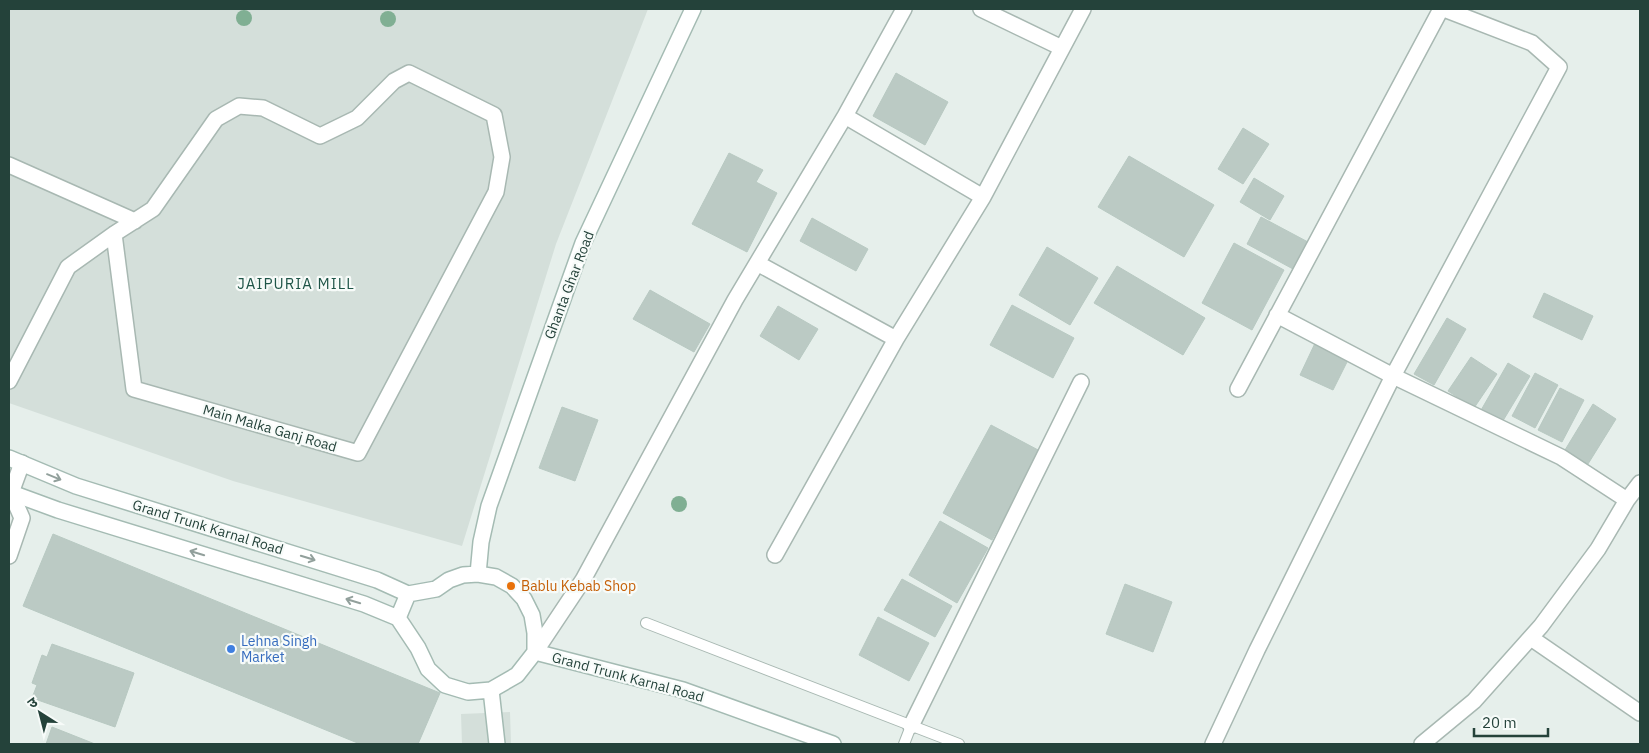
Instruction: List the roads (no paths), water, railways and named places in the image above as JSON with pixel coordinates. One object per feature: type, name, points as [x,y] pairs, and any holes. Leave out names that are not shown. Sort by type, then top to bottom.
[{"type":"street","name":"Ghanta Ghar Road","points":[[478,574],[481,542],[489,506],[584,243],[693,9]]},
{"type":"street","points":[[535,652],[535,633],[532,615],[524,599],[512,586],[496,577],[478,574],[463,575],[449,580],[436,588],[408,594],[398,618],[418,648],[428,669],[446,684],[468,692],[491,690],[517,676],[535,652],[583,580],[730,309],[845,116],[904,9]]},
{"type":"street","points":[[981,9],[1062,48]]},
{"type":"street","points":[[775,555],[896,339],[983,197],[1083,9]]},
{"type":"street","points":[[1213,744],[1257,650],[1393,376],[1559,67],[1532,43],[1442,9],[1238,389]]},
{"type":"street","name":"Main Malka Ganj Road","points":[[114,234],[134,389],[358,453],[496,192],[502,157],[494,115],[409,73],[394,80],[358,118],[320,136],[262,108],[239,106],[216,120],[153,209],[135,220]]},
{"type":"street","points":[[845,116],[983,197]]},
{"type":"street","points":[[9,165],[135,220]]},
{"type":"street","points":[[9,381],[68,267],[135,220]]},
{"type":"street","points":[[757,263],[896,339]]},
{"type":"street","points":[[1277,315],[1393,376],[1561,457],[1627,500]]},
{"type":"street","points":[[911,726],[1081,382]]},
{"type":"street","points":[[9,556],[22,518],[10,493],[15,461]]},
{"type":"street","name":"Grand Trunk Karnal Road","points":[[15,461],[76,486],[378,580],[408,594]]},
{"type":"street","points":[[1422,744],[1474,701],[1542,626],[1598,549],[1627,500],[1640,483]]},
{"type":"street","name":"Grand Trunk Karnal Road","points":[[10,493],[58,510],[364,604],[398,618]]},
{"type":"street","points":[[1531,638],[1640,713]]},
{"type":"street","name":"Grand Trunk Karnal Road","points":[[535,652],[683,690],[833,744]]},
{"type":"street","points":[[491,690],[497,744]]},
{"type":"lane","points":[[646,623],[959,744]]},
{"type":"lane","points":[[904,744],[911,726]]},
{"type":"place","name":"Bablu Kebab Shop","points":[[511,586]]},
{"type":"place","name":"Lehna Singh Market","points":[[231,649]]},
{"type":"district","name":"JAIPURIA MILL","points":[[296,283]]}]
